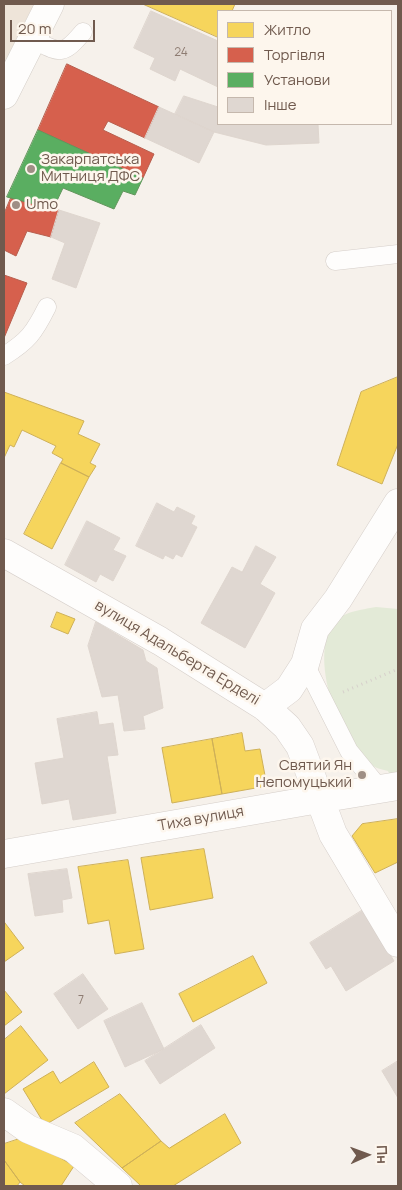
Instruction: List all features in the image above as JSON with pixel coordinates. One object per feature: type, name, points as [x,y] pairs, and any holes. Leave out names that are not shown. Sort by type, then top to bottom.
[{"type":"street","points":[[4,95],[50,4]]},
{"type":"street","name":"вулиця Адальберта Ерделі","points":[[4,553],[160,640],[265,707],[290,689],[305,664],[315,628],[338,599],[398,503]]},
{"type":"street","points":[[265,707],[286,727],[300,746],[332,834],[398,943]]},
{"type":"street","name":"Тиха вулиця","points":[[4,854],[320,798],[389,788]]},
{"type":"street","points":[[4,1112],[28,1129],[73,1148],[118,1186]]},
{"type":"lane","points":[[32,39],[53,49],[61,50],[71,47],[84,32]]},
{"type":"lane","points":[[335,261],[398,254]]},
{"type":"lane","points":[[4,356],[22,345],[37,327],[46,307]]},
{"type":"lane","points":[[305,664],[349,751],[389,788]]},
{"type":"path","points":[[323,700],[398,669]]},
{"type":"shaded area","points":[[4,4],[34,4],[4,63]]},
{"type":"green space","points":[[376,607],[398,609],[398,795],[388,771],[377,768],[364,758],[341,725],[332,703],[324,660],[326,641],[336,621],[346,614]]},
{"type":"building: Житло","points":[[143,4],[235,4],[232,10],[217,10],[217,37]]},
{"type":"building: Житло","points":[[398,377],[398,444],[382,484],[337,465],[361,392]]},
{"type":"building: Житло","points":[[4,392],[84,421],[78,434],[100,444],[90,463],[96,466],[89,477],[61,463],[63,459],[52,453],[56,446],[22,430],[14,447],[10,445],[4,458]]},
{"type":"building: Житло","points":[[61,463],[89,477],[52,549],[24,534]]},
{"type":"building: Житло","points":[[57,612],[75,619],[68,634],[51,627]]},
{"type":"building: Житло","points":[[242,733],[245,751],[260,749],[267,786],[222,794],[212,739]]},
{"type":"building: Житло","points":[[212,739],[222,794],[172,803],[162,748]]},
{"type":"building: Житло","points":[[398,819],[398,862],[375,873],[352,836],[362,824]]},
{"type":"building: Житло","points":[[204,849],[213,898],[150,910],[141,858]]},
{"type":"building: Житло","points":[[128,860],[144,949],[115,954],[109,920],[88,924],[78,867]]},
{"type":"building: Житло","points":[[4,924],[24,948],[4,962]]},
{"type":"building: Житло","points":[[253,956],[267,983],[193,1022],[179,994]]},
{"type":"building: Житло","points":[[4,990],[22,1012],[4,1026]]},
{"type":"building: Житло","points":[[21,1026],[48,1060],[4,1094],[4,1040]]},
{"type":"building: Житло","points":[[94,1062],[109,1087],[45,1125],[23,1089],[53,1071],[60,1083]]},
{"type":"building: Житло","points":[[120,1094],[161,1141],[122,1168],[75,1123]]},
{"type":"building: Житло","points":[[225,1114],[241,1143],[173,1186],[141,1186],[122,1168],[161,1141],[169,1148]]},
{"type":"building: Житло","points":[[25,1137],[74,1166],[61,1186],[25,1186],[20,1182],[4,1160],[4,1144]]},
{"type":"building: Житло","points":[[4,1160],[20,1182],[17,1186],[4,1186]]},
{"type":"building: Торгівля","points":[[67,64],[159,107],[145,138],[108,121],[103,130],[154,154],[143,178],[38,130]]},
{"type":"building: Торгівля","points":[[11,198],[59,210],[51,237],[27,231],[16,256],[4,250],[4,214]]},
{"type":"building: Торгівля","points":[[4,275],[27,283],[4,338]]},
{"type":"building: Установи","points":[[38,130],[143,178],[135,195],[123,191],[114,209],[63,188],[53,209],[7,197]]},
{"type":"building: Інше","points":[[151,11],[217,41],[217,87],[180,69],[175,81],[150,69],[155,58],[134,48]]},
{"type":"building: Інше","points":[[184,96],[217,107],[217,125],[318,125],[319,143],[266,145],[214,132],[175,114]]},
{"type":"building: Інше","points":[[159,107],[214,132],[199,163],[145,138]]},
{"type":"building: Інше","points":[[59,210],[100,223],[76,288],[52,279],[65,243],[51,237]]},
{"type":"building: Інше","points":[[157,503],[174,512],[177,507],[195,516],[191,524],[197,527],[182,557],[176,554],[173,559],[165,555],[163,559],[136,546]]},
{"type":"building: Інше","points":[[87,521],[120,538],[113,550],[126,556],[113,581],[100,574],[96,582],[65,565]]},
{"type":"building: Інше","points":[[256,546],[276,557],[260,584],[275,593],[245,648],[201,623],[232,567],[242,572]]},
{"type":"building: Інше","points":[[96,622],[143,650],[146,661],[157,668],[163,708],[143,716],[145,729],[124,731],[118,695],[102,697],[88,646]]},
{"type":"building: Інше","points":[[97,712],[99,725],[113,723],[118,755],[107,756],[116,813],[73,820],[69,799],[42,804],[35,763],[64,758],[57,719]]},
{"type":"building: Інше","points":[[67,869],[72,898],[62,900],[63,912],[35,916],[28,874]]},
{"type":"building: Інше","points":[[363,910],[394,961],[346,991],[331,966],[326,969],[310,943]]},
{"type":"building: Інше","points":[[83,974],[108,1009],[78,1029],[54,994]]},
{"type":"building: Інше","points":[[142,1003],[164,1049],[125,1067],[104,1021]]},
{"type":"building: Інше","points":[[201,1025],[215,1048],[160,1084],[145,1061]]},
{"type":"building: Інше","points":[[398,1061],[398,1098],[382,1071]]},
{"type":"place","name":"Закарпатська Митниця ДФС","points":[[31,169]]},
{"type":"place","name":"Umo","points":[[16,205]]},
{"type":"place","name":"Святий Ян Непомуцький","points":[[362,775]]}]
